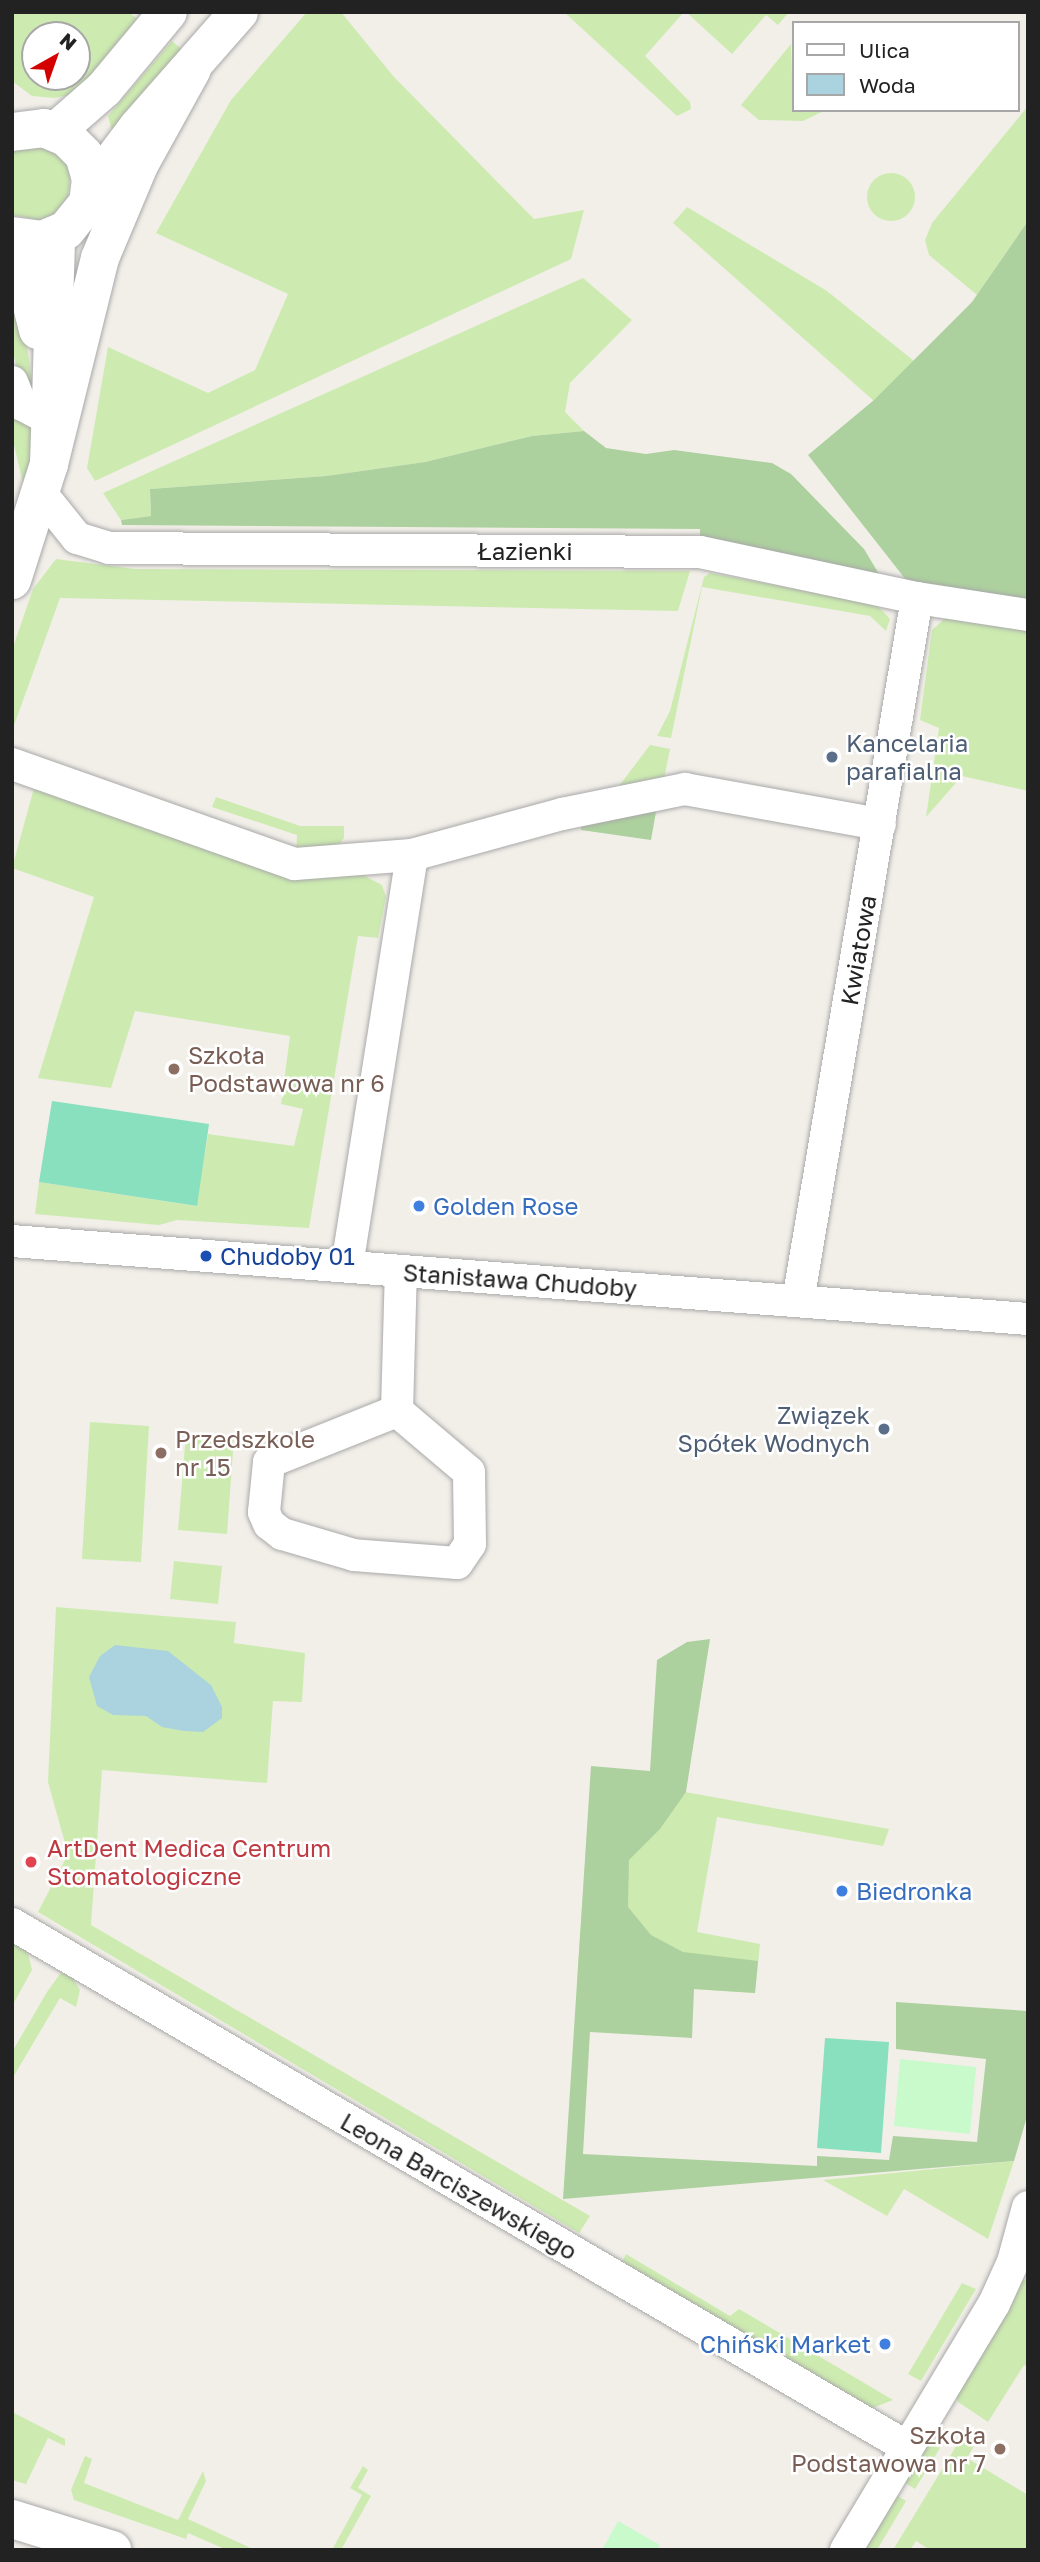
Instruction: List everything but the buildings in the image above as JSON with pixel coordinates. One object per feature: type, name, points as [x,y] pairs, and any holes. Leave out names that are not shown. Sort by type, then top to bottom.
[{"type":"street","points":[[14,236],[29,240],[56,236],[76,223],[90,191],[138,127],[239,12]]},
{"type":"street","points":[[28,126],[104,89],[160,21]]},
{"type":"street","points":[[12,580],[45,478],[100,258],[139,165],[191,69]]},
{"type":"street","points":[[28,126],[83,155],[90,191]]},
{"type":"street","points":[[14,236],[29,281],[51,410]]},
{"type":"street","points":[[45,478],[51,410],[56,236]]},
{"type":"street","points":[[12,382],[21,404],[51,410]]},
{"type":"street","name":"Łazienki","points":[[45,478],[77,538],[109,548],[700,552],[917,598],[1028,615]]},
{"type":"street","name":"Kwiatowa","points":[[798,1301],[917,598]]},
{"type":"street","points":[[12,764],[295,864],[412,855],[562,814],[685,789],[880,824]]},
{"type":"street","points":[[347,1266],[412,855]]},
{"type":"street","name":"Stanisława Chudoby","points":[[12,1241],[1028,1319]]},
{"type":"street","points":[[397,1410],[401,1271]]},
{"type":"street","points":[[397,1410],[469,1472],[470,1544],[457,1563],[354,1555],[282,1534],[269,1524],[264,1512],[269,1462],[397,1410]]},
{"type":"street","name":"Leona Barciszewskiego","points":[[12,1924],[907,2448]]},
{"type":"street","points":[[846,2550],[994,2304],[1013,2262],[1028,2207]]},
{"type":"street","points":[[12,2519],[112,2550]]},
{"type":"green space","points":[[12,12],[129,12],[137,19],[115,56],[91,77],[91,21],[21,21],[21,88],[12,81]]},
{"type":"green space","points":[[307,12],[341,12],[394,77],[534,219],[584,210],[571,259],[95,481],[87,468],[108,347],[208,393],[255,370],[288,294],[156,233],[231,100]]},
{"type":"green space","points":[[564,12],[684,12],[645,56],[690,102],[691,109],[677,116]]},
{"type":"green space","points":[[686,12],[789,12],[778,25],[766,15],[732,54]]},
{"type":"green space","points":[[172,41],[185,52],[112,131],[108,116]]},
{"type":"green space","points":[[791,44],[792,112],[822,112],[803,121],[759,120],[741,105]]},
{"type":"green space","points":[[25,91],[76,91],[71,95],[54,98],[32,96]]},
{"type":"green space","points":[[1028,106],[1028,221],[977,295],[929,255],[925,240],[932,223]]},
{"type":"green space","points":[[47,146],[66,162],[70,173],[68,197],[52,216],[39,220],[14,215],[12,149]]},
{"type":"green space","points":[[891,173],[908,180],[915,197],[908,214],[891,221],[874,214],[867,197],[874,180]]},
{"type":"green space","points":[[687,207],[827,291],[914,361],[874,401],[673,223]]},
{"type":"green space","points":[[1028,221],[1028,602],[910,585],[808,455],[874,400],[972,302]]},
{"type":"green space","points":[[12,267],[34,396],[23,391],[12,349]]},
{"type":"green space","points":[[583,278],[632,320],[570,383],[565,412],[584,431],[532,436],[425,462],[326,476],[150,489],[151,516],[121,520],[103,493]]},
{"type":"green space","points":[[12,406],[30,421],[35,439],[25,492],[12,436]]},
{"type":"green space","points":[[584,431],[606,448],[646,454],[674,450],[772,463],[791,474],[864,549],[885,584],[700,544],[700,529],[122,525],[121,520],[151,516],[150,489],[326,476],[425,462],[532,436]]},
{"type":"green space","points":[[56,559],[135,569],[690,571],[678,611],[60,598],[12,731],[12,650],[33,589]]},
{"type":"green space","points":[[710,573],[807,591],[866,593],[890,619],[886,631],[870,616],[702,587],[671,738],[657,736],[670,711],[704,577]]},
{"type":"green space","points":[[951,613],[1028,624],[1028,791],[962,776],[926,817],[939,728],[920,720],[932,630]]},
{"type":"green space","points":[[650,745],[670,749],[664,779],[619,786]]},
{"type":"green space","name":"Szkoła Podstawowa nr 6","points":[[34,788],[359,873],[382,885],[386,897],[378,938],[358,936],[309,1228],[177,1220],[159,1225],[35,1214],[39,1182],[196,1206],[208,1134],[294,1146],[303,1109],[281,1104],[290,1036],[135,1011],[111,1088],[38,1078],[94,897],[12,868]]},
{"type":"green space","points":[[216,797],[300,826],[344,826],[344,838],[333,852],[296,856],[297,835],[212,807]]},
{"type":"green space","points":[[657,806],[651,840],[581,830],[582,820]]},
{"type":"green space","points":[[52,1101],[209,1124],[197,1206],[39,1182]]},
{"type":"green space","points":[[90,1422],[149,1426],[141,1562],[82,1559]]},
{"type":"green space","points":[[186,1434],[234,1438],[227,1534],[178,1530]]},
{"type":"green space","points":[[174,1561],[222,1566],[218,1604],[170,1599]]},
{"type":"green space","points":[[56,1607],[236,1622],[234,1643],[305,1653],[302,1702],[273,1701],[267,1783],[102,1770],[91,1925],[590,2216],[579,2233],[38,1912],[68,1854],[48,1782]]},
{"type":"green space","points":[[710,1639],[686,1792],[660,1829],[629,1860],[628,1907],[651,1935],[683,1952],[758,1961],[755,1993],[694,1989],[692,2038],[590,2032],[583,2154],[817,2166],[817,2156],[889,2160],[893,2136],[977,2142],[986,2059],[896,2049],[896,2002],[1028,2011],[1028,2113],[1014,2161],[563,2199],[591,1766],[650,1771],[657,1660],[687,1642]]},
{"type":"green space","points":[[591,1775],[889,1829],[883,1846],[717,1817],[697,1932],[760,1944],[755,1993],[577,1982]]},
{"type":"green space","points":[[12,1937],[26,1945],[32,1970],[12,2006]]},
{"type":"green space","points":[[69,1972],[80,1990],[76,2007],[60,1998],[12,2079],[12,2052],[47,1992],[60,1974]]},
{"type":"green space","points":[[825,2038],[889,2042],[881,2153],[817,2148]]},
{"type":"green space","points":[[900,2059],[976,2067],[970,2134],[894,2126]]},
{"type":"green space","points":[[1014,2161],[988,2239],[904,2189],[887,2216],[823,2180]]},
{"type":"green space","points":[[626,2254],[730,2316],[739,2309],[893,2400],[870,2409],[622,2262]]},
{"type":"green space","points":[[1023,2279],[1028,2282],[1028,2367],[1024,2365],[988,2422],[958,2402],[955,2394]]},
{"type":"green space","points":[[962,2283],[976,2289],[921,2381],[908,2374]]},
{"type":"green space","points":[[12,2412],[65,2439],[65,2446],[48,2438],[26,2484],[12,2480]]},
{"type":"green space","name":"Szkoła Podstawowa nr 7","points":[[967,2437],[977,2441],[967,2458],[1028,2495],[1028,2550],[930,2550],[916,2541],[910,2550],[893,2550],[958,2443]]},
{"type":"green space","points":[[927,2440],[940,2448],[915,2489],[902,2481]]},
{"type":"green space","points":[[85,2456],[92,2459],[84,2483],[178,2520],[203,2471],[206,2481],[188,2519],[255,2550],[227,2550],[188,2533],[186,2539],[74,2500],[71,2490]]},
{"type":"green space","points":[[363,2466],[368,2470],[358,2488],[371,2496],[341,2550],[332,2550],[362,2495],[350,2488]]},
{"type":"green space","points":[[893,2493],[906,2501],[877,2550],[860,2550]]},
{"type":"green space","points":[[618,2521],[660,2545],[657,2550],[602,2550]]},
{"type":"water","points":[[115,1645],[168,1651],[211,1685],[222,1707],[222,1718],[203,1732],[184,1731],[162,1727],[146,1716],[113,1715],[97,1706],[89,1677],[100,1656]]},
{"type":"place","name":"Kancelaria parafialna","points":[[832,757]]},
{"type":"place","name":"Szkoła Podstawowa nr 6","points":[[174,1069]]},
{"type":"place","name":"Golden Rose","points":[[419,1206]]},
{"type":"place","name":"Chudoby 01","points":[[206,1256]]},
{"type":"place","name":"Związek Spółek Wodnych","points":[[884,1429]]},
{"type":"place","name":"Przedszkole nr 15","points":[[161,1453]]},
{"type":"place","name":"ArtDent Medica Centrum Stomatologiczne","points":[[31,1862]]},
{"type":"place","name":"Biedronka","points":[[842,1891]]},
{"type":"place","name":"Chiński Market","points":[[885,2344]]},
{"type":"place","name":"Szkoła Podstawowa nr 7","points":[[1000,2449]]}]
